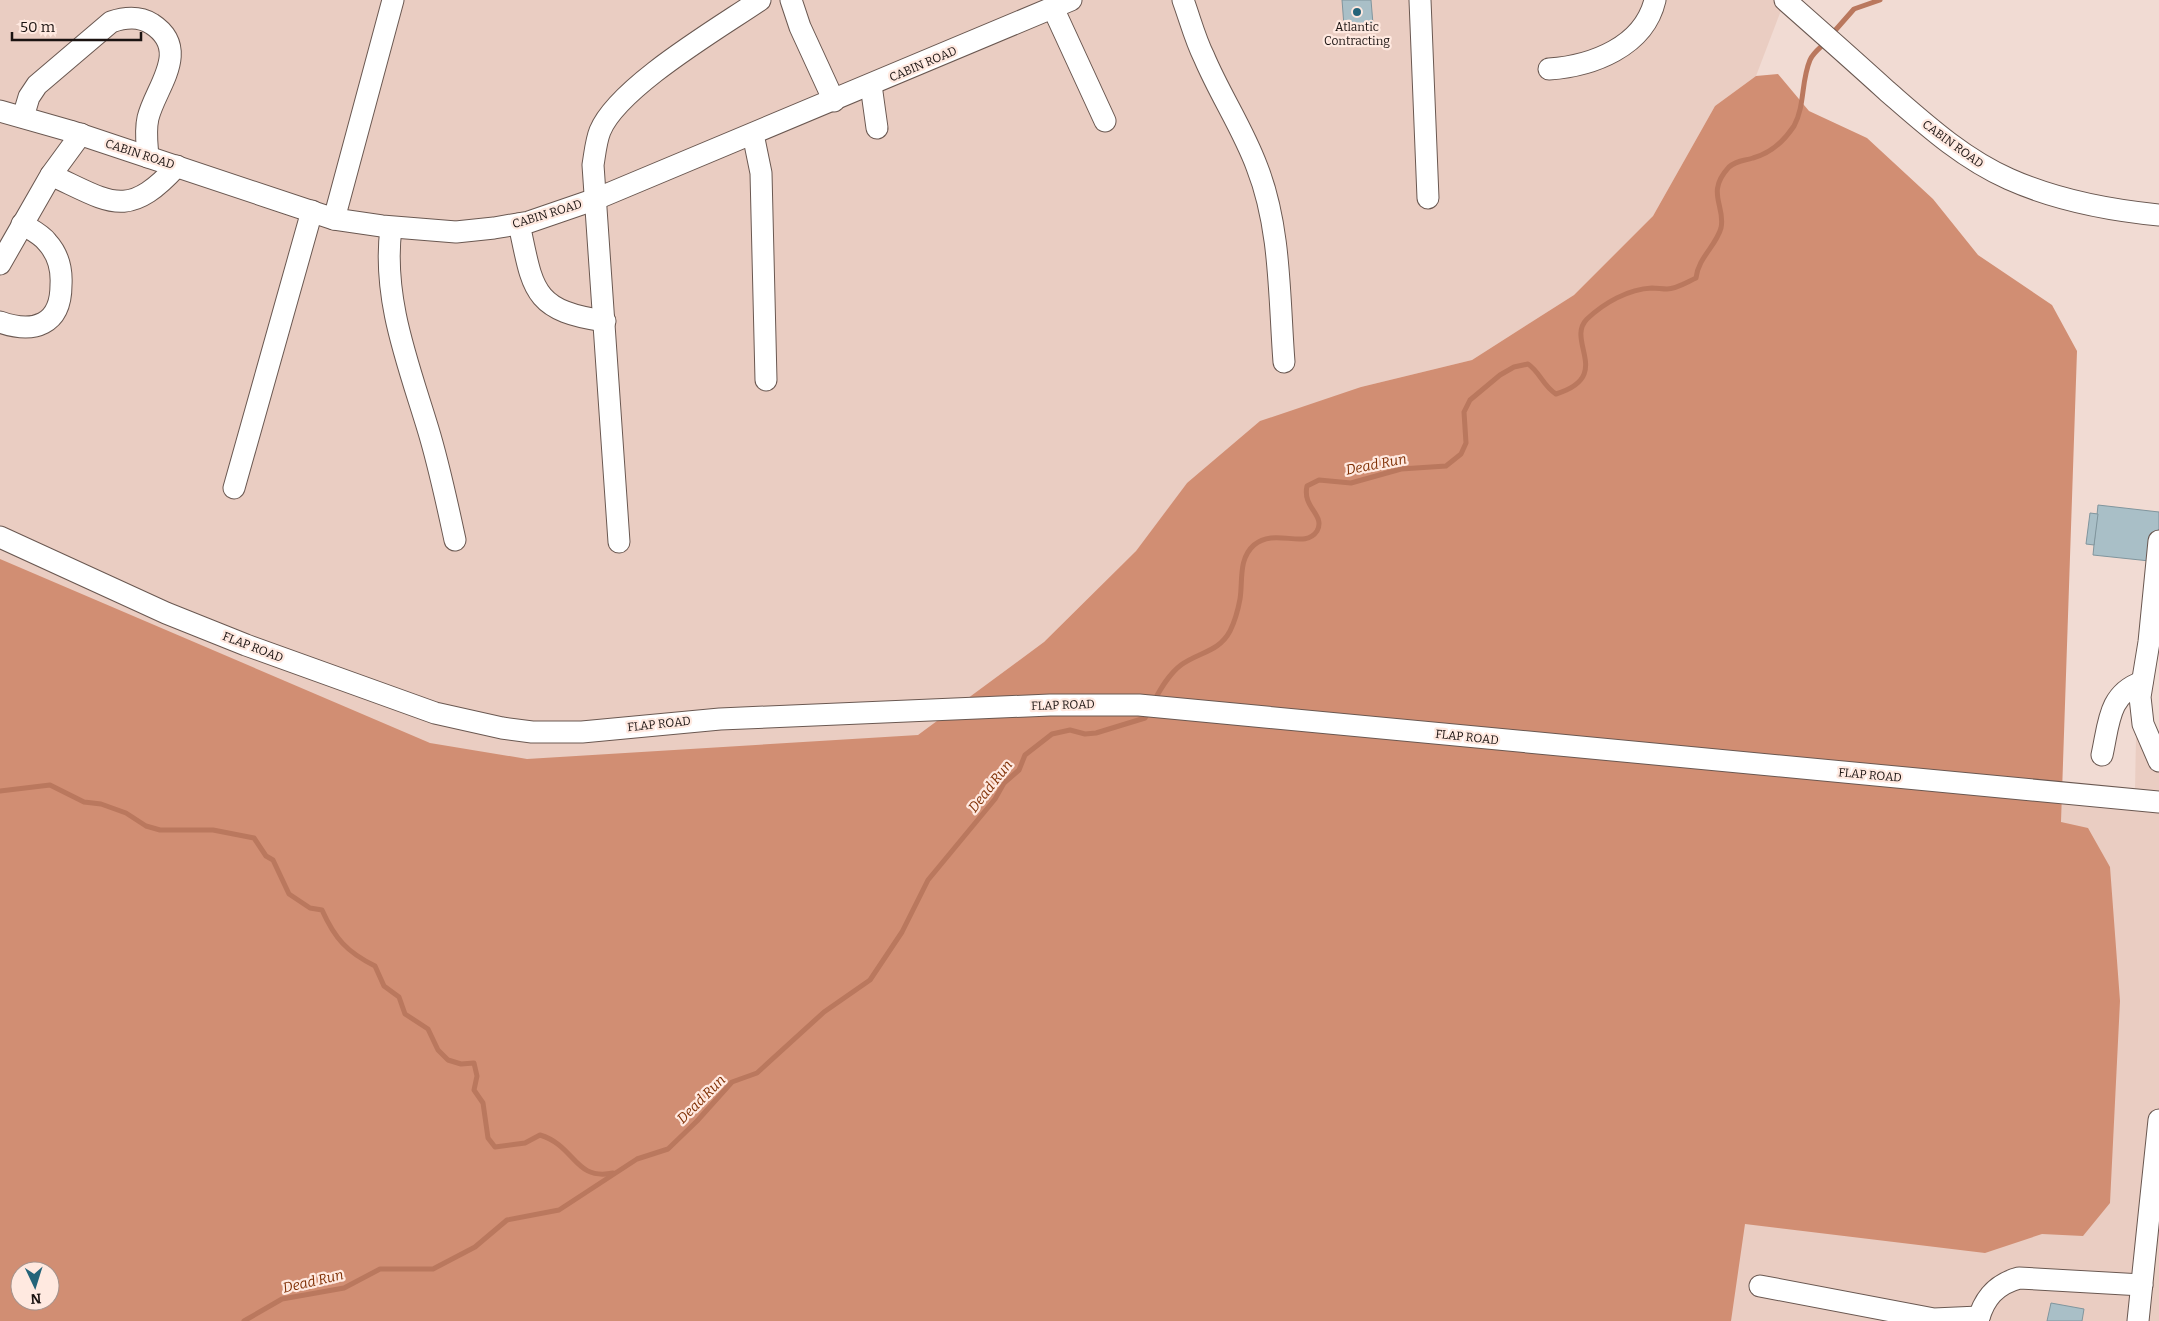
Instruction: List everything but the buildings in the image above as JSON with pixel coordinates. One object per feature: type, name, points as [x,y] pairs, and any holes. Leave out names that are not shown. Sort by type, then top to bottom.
[{"type":"lane","points":[[334,219],[393,0]]},
{"type":"lane","points":[[619,542],[594,165],[596,146],[601,129],[615,109],[651,74],[760,0]]},
{"type":"lane","points":[[791,0],[800,27],[834,101]]},
{"type":"lane","points":[[1183,0],[1204,59],[1248,146],[1266,196],[1275,242],[1284,362]]},
{"type":"lane","points":[[1420,0],[1428,198]]},
{"type":"lane","points":[[1549,69],[1581,64],[1603,57],[1621,46],[1645,24],[1655,0]]},
{"type":"lane","name":"CABIN ROAD","points":[[1785,0],[1931,130],[1985,167],[2030,188],[2069,200],[2098,207],[2158,215]]},
{"type":"lane","points":[[1062,4],[1104,120]]},
{"type":"lane","name":"CABIN ROAD","points":[[0,110],[80,134],[334,219],[391,228],[456,232],[519,224],[596,199],[1062,4]]},
{"type":"lane","points":[[23,117],[29,97],[37,84],[111,22],[124,18],[136,18],[159,29],[166,38],[170,51],[167,74],[148,117],[146,131],[148,157]]},
{"type":"lane","points":[[871,85],[877,128]]},
{"type":"lane","points":[[0,264],[51,175],[80,134]]},
{"type":"lane","points":[[753,134],[761,173],[766,380]]},
{"type":"lane","points":[[51,175],[94,195],[124,203],[148,195],[177,166]]},
{"type":"lane","points":[[234,488],[312,211]]},
{"type":"lane","points":[[0,322],[24,327],[37,325],[48,321],[56,314],[61,301],[60,266],[56,254],[47,241],[22,224]]},
{"type":"lane","points":[[519,224],[531,279],[540,296],[558,308],[580,318],[605,321]]},
{"type":"lane","points":[[391,228],[388,254],[392,294],[400,338],[429,430],[455,540]]},
{"type":"lane","name":"FLAP ROAD","points":[[0,537],[166,613],[246,645],[435,713],[502,728],[532,732],[582,732],[720,718],[1050,705],[1139,705],[2159,802]]},
{"type":"lane","points":[[2159,541],[2154,651],[2142,682],[2141,716],[2159,761]]},
{"type":"lane","points":[[2102,755],[2116,699],[2125,690],[2142,682]]},
{"type":"lane","points":[[2138,1321],[2159,1120]]},
{"type":"lane","points":[[1760,1286],[1934,1319],[1979,1319],[1986,1300],[1995,1289],[2007,1281],[2019,1278],[2142,1285]]},
{"type":"shaded area","points":[[0,0],[1785,0],[1756,76],[1715,106],[1653,216],[1574,295],[1472,360],[1361,387],[1187,483],[1136,551],[1044,642],[970,697],[2135,791],[2136,736],[2159,751],[2159,1321],[0,1321]]},
{"type":"shaded area","points":[[1778,74],[1809,111],[1867,138],[1933,199],[1978,255],[2052,305],[2077,351],[2061,822],[2088,828],[2110,867],[2120,1001],[2110,1203],[2083,1236],[2042,1234],[1985,1253],[1745,1224],[1731,1321],[0,1321],[0,559],[430,743],[527,759],[918,735],[1044,642],[1136,551],[1187,483],[1260,421],[1361,387],[1472,360],[1574,295],[1653,216],[1715,106],[1756,76]]},
{"type":"waterway","name":"Dead Run","points":[[1832,34],[1854,9],[1880,0]]},
{"type":"waterway","name":"Dead Run","points":[[1154,701],[1166,682],[1181,665],[1214,648],[1230,631],[1239,603],[1243,563],[1254,545],[1262,540],[1271,538],[1305,539],[1317,531],[1319,520],[1310,506],[1306,494],[1307,486],[1319,480],[1351,483],[1401,469],[1446,466],[1461,454],[1466,443],[1464,412],[1470,400],[1500,375],[1514,367],[1528,364],[1556,394],[1573,387],[1582,378],[1585,368],[1581,337],[1582,328],[1587,319],[1609,302],[1625,294],[1643,289],[1670,289],[1696,278],[1700,264],[1721,228],[1722,220],[1717,192],[1722,176],[1735,163],[1760,156],[1772,150],[1794,126],[1800,110],[1807,68],[1815,53],[1825,43]]},
{"type":"waterway","name":"Dead Run","points":[[244,1321],[282,1299],[344,1288],[380,1269],[433,1269],[475,1247],[507,1220],[559,1210],[637,1159],[668,1149],[697,1121],[732,1082],[757,1073],[824,1012],[870,980],[902,932],[928,880],[995,799],[1004,783],[1019,770],[1025,755],[1052,734],[1070,730],[1085,734],[1096,733],[1145,718],[1149,711]]},
{"type":"waterway","points":[[0,791],[50,785],[84,802],[101,804],[126,813],[146,826],[160,830],[213,830],[254,838],[266,856],[273,860],[289,894],[310,908],[322,910],[343,944],[349,950],[375,966],[384,986],[399,997],[405,1014],[428,1029],[438,1050],[448,1060],[461,1064],[474,1063],[477,1076],[474,1090],[483,1103],[488,1138],[495,1147],[525,1143],[540,1135],[552,1140],[590,1172],[600,1174],[613,1173]]},
{"type":"place","name":"Atlantic Contracting","points":[[1357,12]]}]
